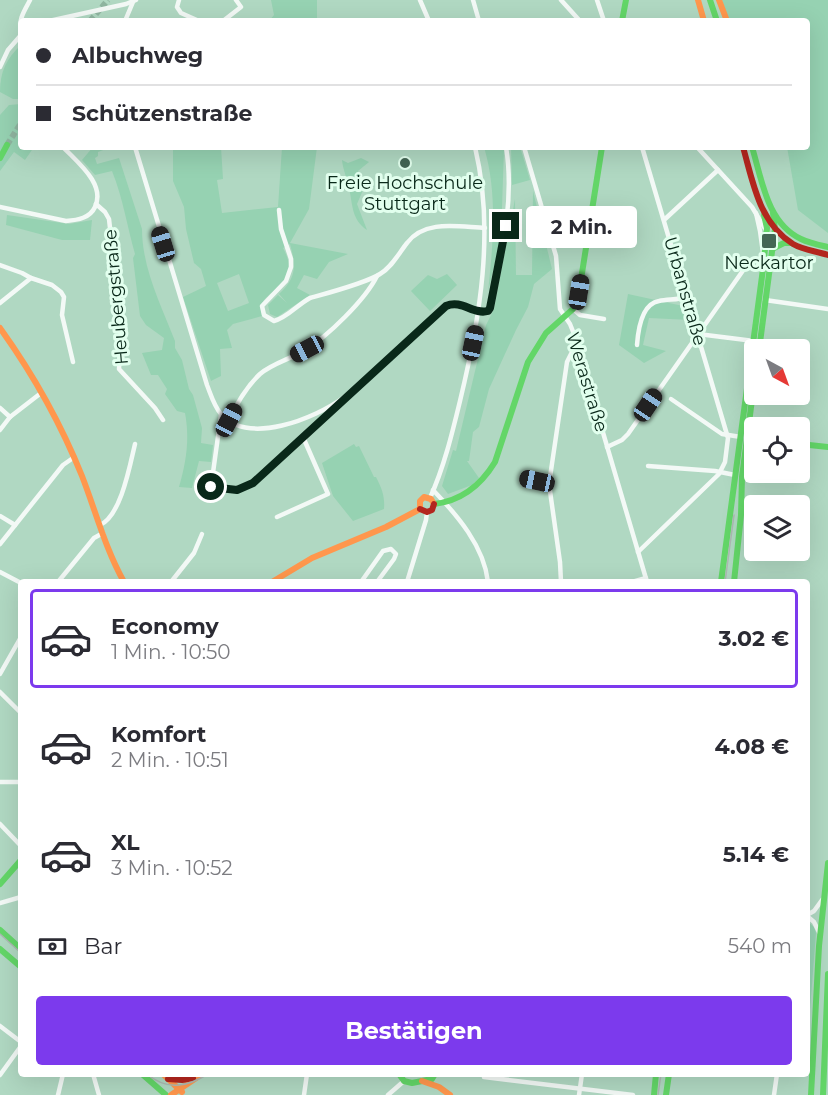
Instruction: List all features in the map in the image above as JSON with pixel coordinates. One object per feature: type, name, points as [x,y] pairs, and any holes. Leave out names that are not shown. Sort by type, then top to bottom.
[{"type":"main road","points":[[623,18],[626,0]]},
{"type":"main road","points":[[698,0],[703,18]]},
{"type":"main road","points":[[712,0],[717,18]]},
{"type":"main road","points":[[718,18],[719,0]]},
{"type":"main road","points":[[719,0],[726,18]]},
{"type":"main road","points":[[0,158],[7,145]]},
{"type":"main road","points":[[434,504],[445,502],[472,489],[490,470],[528,362],[546,333],[573,309],[579,292],[602,150]]},
{"type":"main road","points":[[744,150],[766,221],[768,255],[760,339]]},
{"type":"main road","points":[[753,150],[773,212],[775,229],[768,255],[754,339]]},
{"type":"main road","points":[[762,208],[775,229],[791,243]]},
{"type":"main road","points":[[773,212],[784,227],[796,237],[828,248]]},
{"type":"main road","points":[[768,255],[784,243],[791,243],[828,255]]},
{"type":"main road","points":[[0,328],[41,393],[73,458],[122,579]]},
{"type":"main road","points":[[810,445],[828,447]]},
{"type":"main road","points":[[721,579],[732,497],[732,475],[744,447]]},
{"type":"main road","points":[[734,579],[744,464]]},
{"type":"main road","points":[[732,497],[737,503],[742,499]]},
{"type":"main road","points":[[421,498],[429,498],[434,504],[432,510],[427,512],[420,509],[418,503],[421,498]]},
{"type":"main road","points":[[277,579],[312,558],[420,509]]},
{"type":"main road","points":[[730,513],[736,509],[741,515]]},
{"type":"main road","points":[[0,884],[18,863]]},
{"type":"main road","points":[[811,1095],[820,934],[828,863]]},
{"type":"main road","points":[[0,930],[18,946]]},
{"type":"main road","points":[[0,949],[18,964]]},
{"type":"main road","points":[[823,1095],[828,974]]},
{"type":"main road","points":[[145,1077],[166,1095]]},
{"type":"main road","points":[[153,1084],[163,1077]]},
{"type":"main road","points":[[165,1077],[182,1093]]},
{"type":"main road","points":[[172,1077],[189,1079],[194,1077]]},
{"type":"main road","points":[[182,1093],[199,1077]]},
{"type":"main road","points":[[171,1095],[182,1093],[204,1077]]},
{"type":"main road","points":[[401,1077],[404,1081],[412,1083],[434,1077]]},
{"type":"main road","points":[[436,1077],[439,1087]]},
{"type":"main road","points":[[654,1095],[656,1077]]},
{"type":"main road","points":[[666,1095],[669,1077]]},
{"type":"main road","points":[[422,1082],[439,1087],[450,1095]]},
{"type":"street","points":[[21,18],[30,0]]},
{"type":"street","points":[[179,0],[177,7],[180,13],[192,18]]},
{"type":"street","points":[[227,18],[242,7],[236,0]]},
{"type":"street","points":[[420,0],[428,18]]},
{"type":"street","points":[[473,0],[478,18]]},
{"type":"street","points":[[561,0],[577,18]]},
{"type":"street","points":[[597,0],[603,18]]},
{"type":"street","points":[[125,18],[135,1]]},
{"type":"street","points":[[62,18],[135,1]]},
{"type":"street","points":[[0,67],[8,50],[18,37]]},
{"type":"street","name":"Heubergstraße","points":[[66,150],[93,181],[96,189],[96,204],[109,219],[121,326],[119,369],[163,420]]},
{"type":"street","points":[[136,150],[207,385],[214,404],[221,414],[236,425],[248,429],[265,428],[313,415],[344,398]]},
{"type":"street","points":[[429,498],[448,451],[479,312],[485,228],[484,193],[476,150]]},
{"type":"street","points":[[221,414],[211,487],[237,490],[245,487],[303,437],[446,306],[466,305],[479,312],[490,308],[504,241],[508,187],[506,150]]},
{"type":"street","name":"Werastraße","points":[[525,150],[556,256],[560,309],[570,324],[647,579]]},
{"type":"street","name":"Urbanstraße","points":[[643,150],[728,435]]},
{"type":"street","points":[[700,150],[743,196],[773,242]]},
{"type":"street","points":[[664,220],[718,170]]},
{"type":"street","points":[[743,196],[750,196],[756,189]]},
{"type":"street","points":[[0,207],[66,221],[83,218],[93,210],[96,204]]},
{"type":"street","points":[[279,210],[281,229],[291,259],[291,267],[286,281],[262,306],[262,311],[273,321],[280,319],[310,298],[377,276],[390,266],[411,238],[424,229],[435,226],[485,228]]},
{"type":"street","points":[[607,447],[622,440],[628,434],[749,262],[768,255],[756,213]]},
{"type":"street","points":[[0,265],[52,285],[61,291],[64,297],[62,315],[73,362]]},
{"type":"street","points":[[229,420],[249,385],[261,373],[307,349],[321,338],[364,296],[377,276]]},
{"type":"street","points":[[0,303],[31,278]]},
{"type":"street","points":[[637,345],[638,330],[647,309],[657,301],[674,301],[687,297]]},
{"type":"street","points":[[765,300],[828,309]]},
{"type":"street","points":[[573,309],[580,315],[604,319]]},
{"type":"street","points":[[698,334],[744,340]]},
{"type":"street","points":[[561,579],[549,484],[567,362],[572,352],[578,350]]},
{"type":"street","points":[[0,430],[10,417],[41,393]]},
{"type":"street","points":[[671,399],[716,430],[744,437]]},
{"type":"street","points":[[0,408],[10,417]]},
{"type":"street","points":[[638,552],[719,474],[725,462],[728,435]]},
{"type":"street","points":[[277,517],[328,494],[303,437]]},
{"type":"street","points":[[100,525],[109,518],[121,494],[135,444]]},
{"type":"street","points":[[0,544],[63,465],[73,458]]},
{"type":"street","points":[[725,462],[732,475]]},
{"type":"street","points":[[648,466],[715,471],[719,474],[732,475]]},
{"type":"street","points":[[525,478],[549,484]]},
{"type":"street","points":[[433,490],[445,502],[474,541],[487,579]]},
{"type":"street","points":[[408,579],[427,512]]},
{"type":"street","points":[[0,516],[15,525]]},
{"type":"street","points":[[60,579],[94,538],[103,533]]},
{"type":"street","points":[[173,579],[194,553],[202,534]]},
{"type":"street","points":[[363,579],[383,551],[391,549],[396,554],[379,579]]},
{"type":"street","points":[[0,572],[18,581]]},
{"type":"street","points":[[0,674],[18,642]]},
{"type":"street","points":[[0,692],[18,710]]},
{"type":"street","points":[[0,782],[18,782]]},
{"type":"street","points":[[0,824],[18,843]]},
{"type":"street","points":[[810,913],[817,909],[824,895]]},
{"type":"street","points":[[0,903],[18,898]]},
{"type":"street","points":[[810,918],[820,934]]},
{"type":"street","points":[[0,1026],[18,1041]]},
{"type":"street","points":[[0,1075],[18,1048]]},
{"type":"street","points":[[58,1095],[62,1077]]},
{"type":"street","points":[[94,1077],[99,1095]]},
{"type":"street","points":[[304,1095],[307,1077]]},
{"type":"street","points":[[484,1077],[633,1095]]},
{"type":"street","points":[[579,1095],[581,1077]]},
{"type":"street","points":[[774,1095],[777,1077]]},
{"type":"street","points":[[388,1095],[404,1081]]},
{"type":"green space","points":[[271,0],[317,0],[317,18],[272,18],[274,15]]},
{"type":"green space","points":[[722,0],[828,0],[828,233],[798,210],[788,150],[810,150],[810,18],[728,18]]},
{"type":"green space","points":[[18,48],[18,99],[13,99],[0,92],[1,78],[11,55]]},
{"type":"green space","points":[[18,104],[18,150],[32,150],[25,160],[14,152],[0,171],[0,115],[9,105]]},
{"type":"green space","points":[[90,150],[103,150],[98,152],[95,158],[97,164],[119,158],[142,229],[149,272],[193,395],[202,428],[201,443],[213,445],[211,462],[199,461],[192,488],[179,487],[186,451],[185,413],[177,411],[165,394],[167,389],[158,375],[151,375],[142,353],[162,350],[164,338],[146,325],[140,316],[133,258],[135,254],[116,181],[112,171],[95,175],[82,160]]},
{"type":"green space","points":[[173,150],[221,150],[223,179],[217,180],[222,213],[278,207],[282,150],[317,150],[309,209],[290,243],[348,254],[329,262],[317,279],[304,275],[297,288],[310,295],[277,317],[270,314],[268,305],[278,295],[287,303],[279,294],[289,282],[294,271],[290,244],[283,248],[289,262],[288,274],[262,302],[262,316],[233,324],[227,330],[232,348],[220,349],[221,376],[211,381],[183,297],[206,286],[201,269],[194,263],[186,229],[184,207],[173,181]],"holes":[[[239,274],[249,303],[228,311],[217,283]]]},
{"type":"green space","points":[[485,150],[504,150],[501,237],[488,292],[493,238],[493,201]]},
{"type":"green space","points":[[511,150],[521,150],[530,180],[512,185]]},
{"type":"green space","points":[[361,158],[369,162],[358,171],[363,190],[357,204],[367,230],[358,221],[354,211],[342,160],[348,163]]},
{"type":"green space","points":[[533,191],[552,269],[534,284],[528,307],[489,389],[479,427],[473,432],[469,461],[467,461],[479,478],[472,485],[448,494],[442,486],[453,450],[456,451],[486,325],[494,309],[515,199],[516,275],[532,275]]},
{"type":"green space","points":[[7,215],[69,224],[92,220],[90,240],[62,240],[6,225]]},
{"type":"green space","points":[[447,274],[457,285],[430,311],[411,291],[428,275],[437,279]]},
{"type":"green space","points":[[628,294],[683,306],[690,320],[649,318],[643,345],[666,351],[644,363],[619,345]]},
{"type":"green space","points":[[354,444],[356,447],[359,446],[376,477],[383,493],[384,509],[353,521],[333,496],[322,463]]},
{"type":"green space","points":[[810,924],[816,933],[810,1010]]},
{"type":"tunnel","points":[[93,18],[108,0]]},
{"type":"tunnel","points":[[7,145],[18,128]]},
{"type":"tram line","points":[[725,579],[734,515]]},
{"type":"tram line","points":[[0,934],[18,950]]},
{"type":"tram line","points":[[152,1077],[170,1085],[185,1084],[202,1077]]},
{"type":"tram line","points":[[658,1095],[661,1077]]},
{"type":"traffic: fast","points":[[623,18],[626,0]]},
{"type":"traffic: fast","points":[[710,0],[716,18]]},
{"type":"traffic: fast","points":[[0,158],[7,145]]},
{"type":"traffic: fast","points":[[434,504],[453,499],[477,485],[495,462],[528,362],[546,333],[573,309],[579,292],[602,150]]},
{"type":"traffic: fast","points":[[753,150],[763,186],[780,223],[801,239],[828,247]]},
{"type":"traffic: fast","points":[[760,339],[775,229],[773,213]]},
{"type":"traffic: fast","points":[[721,579],[763,269],[767,228],[764,215]]},
{"type":"traffic: fast","points":[[772,249],[784,243],[791,243]]},
{"type":"traffic: fast","points":[[734,579],[741,515],[742,477],[751,405]]},
{"type":"traffic: fast","points":[[810,445],[828,447]]},
{"type":"traffic: fast","points":[[0,884],[18,863]]},
{"type":"traffic: fast","points":[[811,1095],[819,946],[828,863]]},
{"type":"traffic: fast","points":[[0,930],[18,946]]},
{"type":"traffic: fast","points":[[0,949],[18,964]]},
{"type":"traffic: fast","points":[[823,1095],[828,974]]},
{"type":"traffic: fast","points":[[145,1077],[166,1095]]},
{"type":"traffic: fast","points":[[401,1077],[404,1081],[412,1083],[433,1077]]},
{"type":"traffic: fast","points":[[654,1095],[656,1077]]},
{"type":"traffic: fast","points":[[666,1095],[669,1077]]},
{"type":"traffic: slow","points":[[698,0],[703,18]]},
{"type":"traffic: slow","points":[[719,0],[726,18]]},
{"type":"traffic: slow","points":[[0,328],[24,363],[56,418],[82,476],[111,556],[122,579]]},
{"type":"traffic: slow","points":[[420,509],[420,501],[424,497],[431,499],[434,504]]},
{"type":"traffic: slow","points":[[277,579],[312,558],[386,527],[420,509]]},
{"type":"traffic: slow","points":[[166,1077],[182,1092]]},
{"type":"traffic: slow","points":[[171,1095],[198,1077]]},
{"type":"traffic: slow","points":[[422,1081],[439,1087],[450,1095]]},
{"type":"traffic: jam","points":[[744,150],[754,188],[772,225],[793,244],[828,255]]},
{"type":"traffic: jam","points":[[420,509],[427,512],[432,510],[434,504]]},
{"type":"traffic: jam","points":[[168,1079],[193,1078]]},
{"type":"place","name":"Freie Hochschule Stuttgart","points":[[405,163]]},
{"type":"place","name":"Neckartor","points":[[769,241]]},
{"type":"route","points":[[211,487],[237,490],[253,483],[446,306],[466,305],[479,312],[488,311],[506,226]]}]
